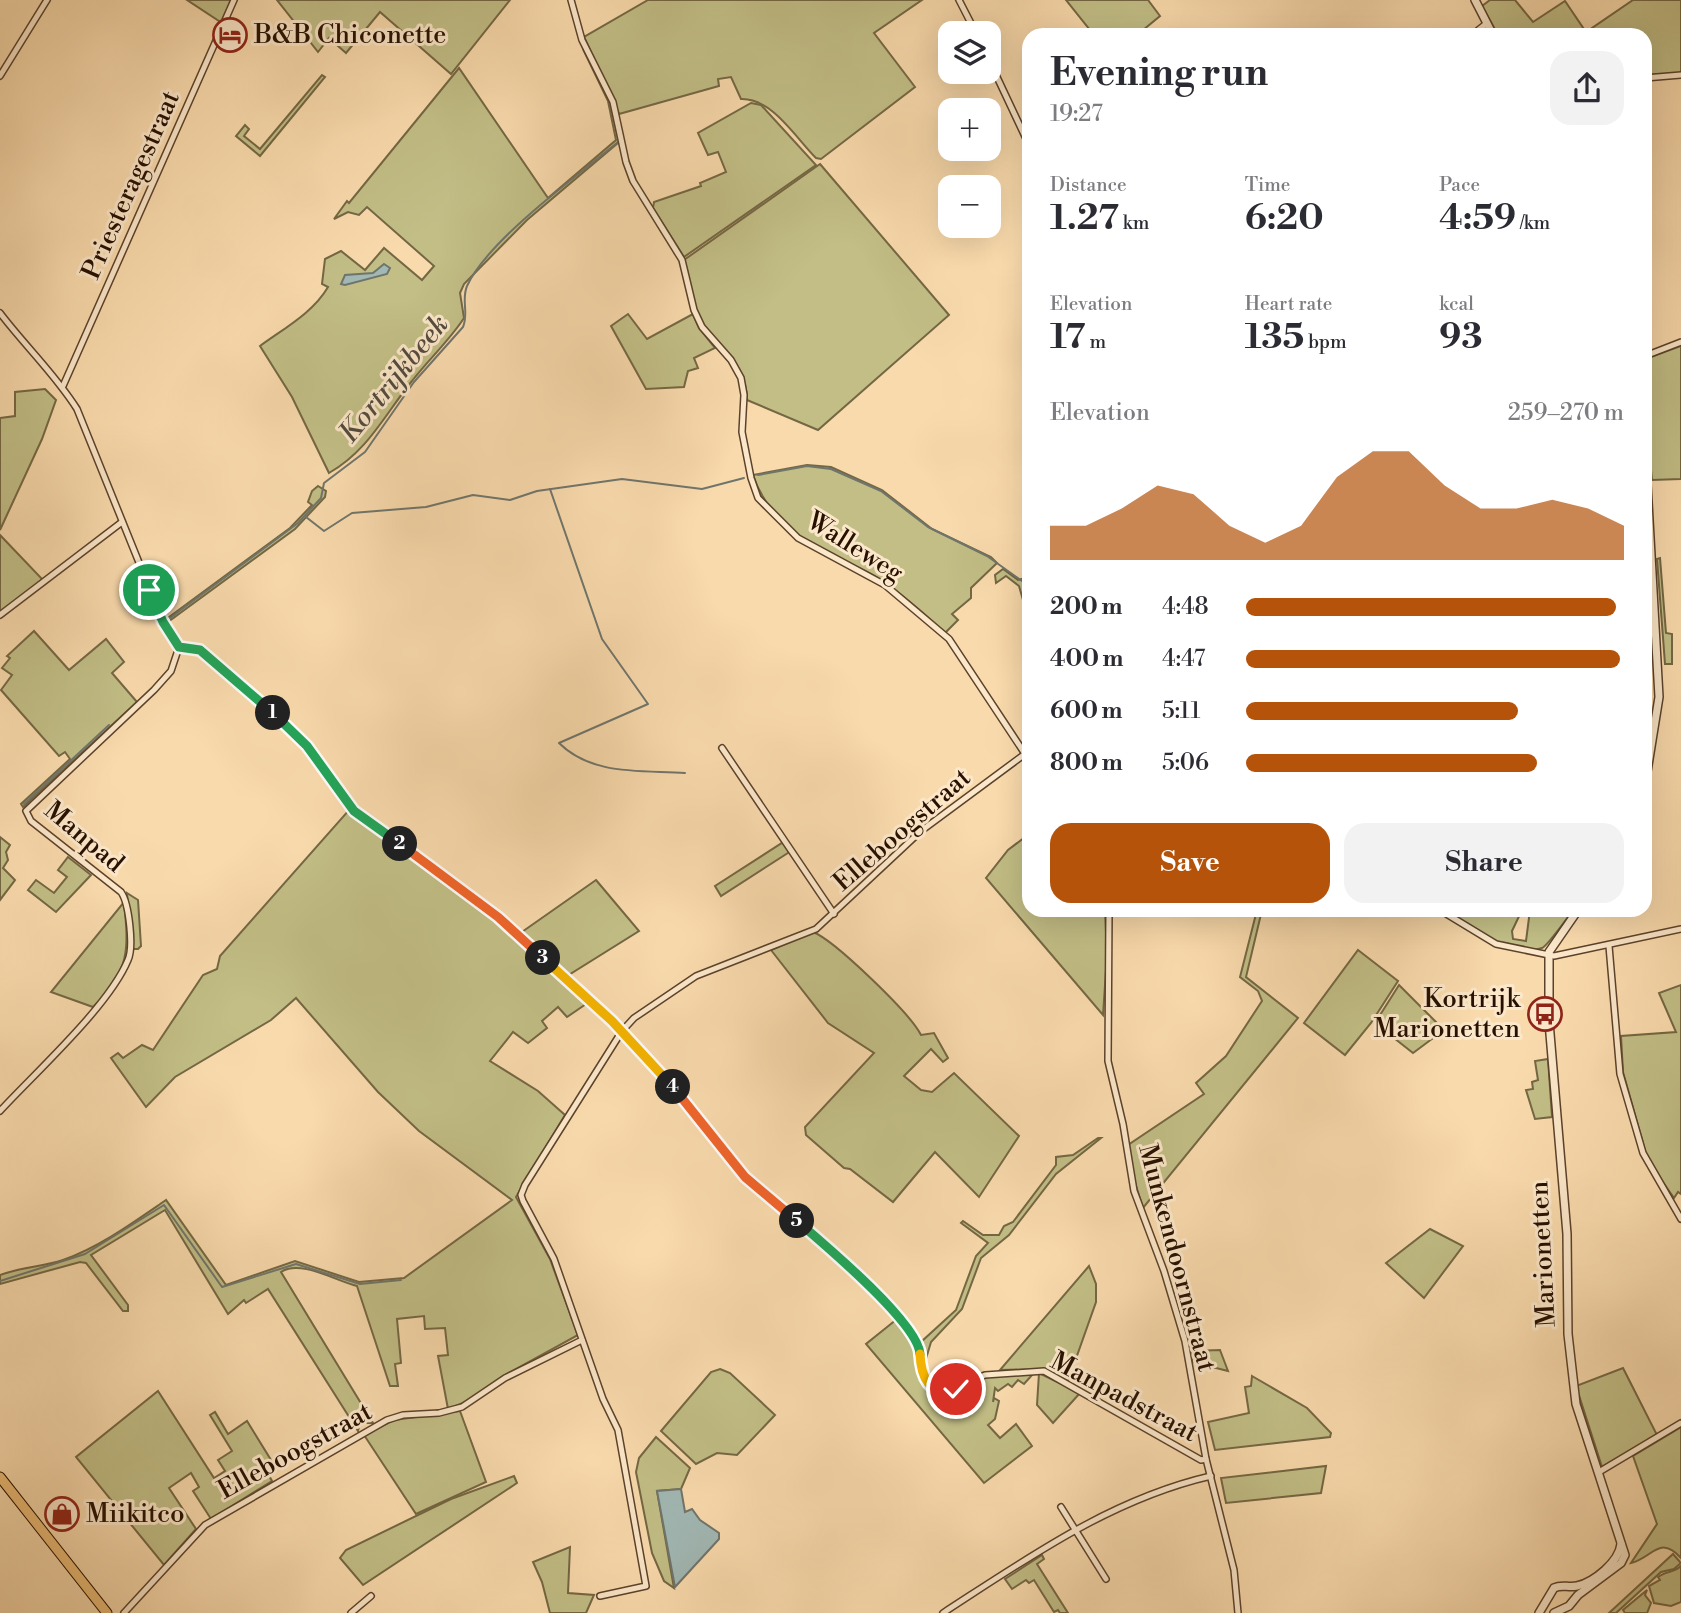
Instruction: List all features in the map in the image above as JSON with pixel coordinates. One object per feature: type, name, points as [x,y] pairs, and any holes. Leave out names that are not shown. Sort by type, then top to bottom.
[{"type":"main road","points":[[0,1477],[107,1613]]},
{"type":"street","points":[[0,76],[47,0]]},
{"type":"street","name":"Priesteragestraat","points":[[62,386],[234,0]]},
{"type":"street","name":"Walleweg","points":[[571,0],[582,40],[612,102],[633,181],[682,260],[694,310],[702,327],[731,360],[741,378],[744,395],[742,432],[758,498],[798,538],[885,585],[949,639],[1022,746]]},
{"type":"street","points":[[959,0],[969,21]]},
{"type":"street","points":[[1475,0],[1490,28]]},
{"type":"street","points":[[1481,28],[1487,23]]},
{"type":"street","points":[[1652,77],[1681,75]]},
{"type":"street","points":[[1000,84],[1022,130]]},
{"type":"street","points":[[0,313],[29,352],[62,386],[87,429],[163,622],[179,647]]},
{"type":"street","points":[[1652,353],[1681,342]]},
{"type":"street","points":[[0,615],[122,522]]},
{"type":"street","points":[[1652,563],[1659,696],[1652,740]]},
{"type":"street","name":"Manpadstraat","points":[[179,647],[195,647],[212,659],[294,732],[354,811],[498,917],[622,1031],[663,1074],[745,1177],[835,1253],[912,1332],[918,1340],[922,1376],[928,1385],[945,1392],[985,1375],[1044,1371],[1202,1460],[1206,1459]]},
{"type":"street","name":"Manpad","points":[[0,1111],[108,994],[129,959],[130,951],[127,904],[121,892],[31,821],[26,811],[154,690],[171,671],[179,647]]},
{"type":"street","name":"Elleboogstraat","points":[[722,748],[834,914]]},
{"type":"street","name":"Elleboogstraat","points":[[124,1613],[194,1535],[233,1507],[387,1420],[403,1415],[439,1413],[462,1407],[499,1381],[582,1340],[554,1259],[523,1201],[522,1191],[622,1031],[634,1018],[690,980],[816,929],[921,831],[1022,759]]},
{"type":"street","name":"Munkendoornstraat","points":[[1109,917],[1108,1061],[1123,1124],[1133,1191],[1164,1271],[1185,1341],[1206,1459],[1234,1570],[1238,1613]]},
{"type":"street","points":[[1452,917],[1496,944],[1561,957],[1681,929]]},
{"type":"street","points":[[1549,956],[1555,939],[1572,917]]},
{"type":"street","points":[[1609,946],[1620,1074],[1643,1153],[1681,1219]]},
{"type":"street","name":"Marionetten","points":[[1549,956],[1549,1022],[1567,1234],[1573,1385],[1621,1543]]},
{"type":"street","points":[[582,1340],[618,1430],[646,1586],[600,1595]]},
{"type":"street","points":[[1599,1472],[1681,1423]]},
{"type":"street","points":[[943,1613],[1075,1530],[1138,1497],[1211,1476]]},
{"type":"street","points":[[1061,1507],[1106,1579]]},
{"type":"street","points":[[1539,1613],[1554,1588],[1577,1586],[1596,1575],[1616,1558],[1621,1543]]},
{"type":"street","points":[[1550,1598],[1555,1611],[1567,1608],[1622,1562],[1625,1555],[1621,1543]]},
{"type":"street","points":[[1567,1586],[1572,1591],[1573,1601]]},
{"type":"street","points":[[351,1613],[371,1596]]},
{"type":"shaded area","points":[[187,0],[232,0],[222,23]]},
{"type":"shaded area","points":[[277,0],[510,0],[451,74],[380,12],[346,53],[329,38],[318,52]]},
{"type":"shaded area","points":[[648,0],[922,0],[874,33],[915,87],[821,159],[816,158],[773,112],[752,100],[741,99],[731,77],[718,79],[719,86],[619,114],[584,37]]},
{"type":"shaded area","points":[[1066,0],[1148,0],[1160,16],[1145,28],[1088,28]]},
{"type":"shaded area","points":[[1490,0],[1515,0],[1533,22],[1565,1],[1583,28],[1494,28],[1482,6]]},
{"type":"shaded area","points":[[1633,0],[1681,0],[1681,73],[1652,75],[1652,28],[1592,28]]},
{"type":"shaded area","points":[[583,49],[610,100],[619,142],[527,220],[464,284],[460,293],[464,318],[365,443],[329,473],[292,397],[260,346],[297,320],[322,296],[328,287],[322,284],[325,259],[341,251],[365,270],[384,248],[422,280],[434,266],[367,207],[359,215],[348,212],[334,219],[459,68],[548,198],[616,140],[608,101]]},
{"type":"shaded area","points":[[322,75],[325,77],[260,156],[236,136],[245,125],[249,129],[244,136],[260,149]]},
{"type":"shaded area","points":[[751,103],[761,105],[816,165],[684,257],[653,208],[654,202],[701,186],[700,183],[726,172],[718,152],[708,155],[698,133]]},
{"type":"shaded area","points":[[820,164],[949,315],[818,430],[747,400],[746,388],[737,367],[698,316],[684,260]]},
{"type":"shaded area","points":[[628,314],[647,339],[693,314],[699,328],[715,348],[694,358],[698,368],[688,371],[684,387],[646,389],[611,326]]},
{"type":"shaded area","points":[[1681,346],[1681,479],[1652,480],[1652,356]]},
{"type":"shaded area","points":[[45,389],[56,400],[42,439],[0,530],[0,418],[15,416],[15,392]]},
{"type":"shaded area","points":[[807,465],[831,467],[882,490],[932,529],[991,557],[997,563],[971,588],[971,598],[952,614],[958,620],[945,633],[887,584],[869,572],[812,544],[776,515],[753,475]]},
{"type":"shaded area","points":[[318,486],[326,491],[325,497],[295,529],[168,622],[178,639],[176,640],[165,620],[290,528],[312,505],[308,502],[312,491]]},
{"type":"shaded area","points":[[0,535],[43,580],[0,612]]},
{"type":"shaded area","points":[[1660,558],[1666,633],[1672,634],[1672,664],[1665,664],[1657,559]]},
{"type":"shaded area","points":[[1003,569],[1018,580],[1022,579],[1022,596],[1019,586],[1006,576],[996,583],[995,575]]},
{"type":"shaded area","points":[[34,631],[69,670],[106,639],[124,662],[112,673],[137,702],[23,807],[21,804],[70,759],[65,752],[59,756],[1,690],[12,675],[2,668],[10,658],[7,656]]},
{"type":"shaded area","points":[[349,810],[490,915],[589,1002],[567,1017],[558,1007],[542,1021],[547,1028],[528,1043],[513,1032],[490,1061],[538,1091],[565,1115],[516,1197],[550,1259],[578,1335],[503,1376],[468,1401],[448,1409],[438,1356],[448,1355],[445,1328],[425,1329],[424,1316],[397,1319],[401,1363],[395,1364],[398,1386],[390,1386],[357,1286],[308,1269],[281,1272],[373,1423],[360,1423],[358,1431],[268,1289],[246,1303],[244,1300],[228,1314],[165,1210],[91,1255],[128,1305],[128,1311],[123,1311],[86,1263],[80,1262],[0,1284],[0,1275],[63,1260],[90,1248],[166,1200],[226,1285],[295,1261],[359,1282],[404,1278],[512,1200],[419,1131],[378,1092],[296,998],[271,1020],[175,1077],[146,1107],[111,1058],[118,1053],[123,1058],[142,1045],[153,1050],[203,975],[217,969],[220,956]]},
{"type":"shaded area","points":[[0,837],[10,845],[6,852],[8,860],[3,868],[15,880],[0,900]]},
{"type":"shaded area","points":[[1022,839],[1022,917],[1105,917],[1107,955],[1103,1015],[986,878],[1008,850]]},
{"type":"shaded area","points":[[785,841],[791,851],[721,896],[715,886]]},
{"type":"shaded area","points":[[68,857],[91,875],[56,912],[28,890],[36,880],[54,893],[67,877],[58,870]]},
{"type":"shaded area","points":[[596,880],[639,931],[567,976],[519,934]]},
{"type":"shaded area","points":[[127,893],[138,900],[141,946],[138,949],[132,949]]},
{"type":"shaded area","points":[[124,902],[124,959],[120,971],[105,994],[93,1007],[51,992]]},
{"type":"shaded area","points":[[1255,917],[1260,917],[1246,977],[1298,1018],[1143,1208],[1131,1170],[1128,1145],[1204,1094],[1196,1083],[1226,1056],[1262,1001],[1258,991],[1240,977]]},
{"type":"shaded area","points":[[1455,917],[1519,917],[1512,931],[1513,939],[1526,941],[1529,917],[1569,917],[1542,948],[1530,950],[1505,946]]},
{"type":"shaded area","points":[[813,932],[837,948],[871,978],[921,1035],[934,1033],[948,1058],[943,1062],[931,1049],[904,1076],[921,1090],[932,1092],[954,1073],[1019,1136],[979,1197],[935,1152],[893,1202],[850,1169],[844,1168],[806,1135],[805,1127],[874,1053],[828,1023],[771,950]]},
{"type":"shaded area","points":[[1358,950],[1398,981],[1371,1023],[1345,1055],[1304,1023]]},
{"type":"shaded area","points":[[1399,985],[1444,1030],[1413,1053],[1375,1023]]},
{"type":"shaded area","points":[[1681,985],[1681,1194],[1678,1192],[1674,1198],[1648,1161],[1623,1072],[1621,1036],[1676,1032],[1659,993]]},
{"type":"shaded area","points":[[1548,1059],[1552,1117],[1535,1119],[1526,1090],[1533,1089],[1532,1082],[1538,1080],[1535,1061]]},
{"type":"shaded area","points":[[1101,1138],[1056,1174],[1009,1235],[981,1258],[962,1309],[931,1342],[925,1362],[927,1376],[923,1367],[921,1342],[956,1310],[976,1256],[988,1243],[961,1223],[963,1221],[983,1235],[999,1235],[1004,1226],[1013,1222],[1056,1165],[1056,1157],[1073,1155]]},
{"type":"shaded area","points":[[1430,1229],[1463,1246],[1424,1298],[1386,1263]]},
{"type":"shaded area","points":[[1089,1266],[1096,1284],[1096,1302],[1068,1381],[1046,1369],[1000,1370]]},
{"type":"shaded area","points":[[897,1319],[914,1343],[921,1378],[927,1388],[934,1392],[952,1391],[989,1376],[1033,1374],[1024,1384],[1018,1380],[1012,1387],[1008,1384],[998,1391],[995,1388],[993,1402],[994,1398],[999,1401],[995,1419],[988,1425],[1000,1438],[1016,1424],[1032,1446],[984,1483],[866,1344]]},
{"type":"shaded area","points":[[1220,1350],[1228,1371],[1192,1362],[1191,1351]]},
{"type":"shaded area","points":[[1623,1368],[1657,1435],[1602,1467],[1576,1386]]},
{"type":"shaded area","points":[[720,1369],[730,1373],[775,1415],[737,1455],[717,1453],[696,1464],[661,1431],[711,1372]]},
{"type":"shaded area","points":[[1039,1373],[1080,1393],[1053,1423],[1037,1405]]},
{"type":"shaded area","points":[[1252,1376],[1307,1408],[1331,1433],[1330,1437],[1215,1450],[1208,1422],[1249,1413],[1245,1387],[1251,1386]]},
{"type":"shaded area","points":[[158,1391],[214,1478],[225,1471],[218,1460],[232,1451],[210,1415],[215,1412],[228,1434],[247,1421],[271,1460],[263,1465],[272,1481],[211,1519],[193,1491],[199,1487],[191,1473],[169,1488],[196,1529],[164,1565],[76,1457]]},
{"type":"shaded area","points":[[460,1411],[486,1482],[416,1514],[364,1435],[394,1420]]},
{"type":"shaded area","points":[[1681,1427],[1681,1558],[1667,1548],[1661,1548],[1631,1563],[1657,1524],[1633,1456]]},
{"type":"shaded area","points":[[656,1437],[690,1468],[681,1489],[657,1491],[674,1588],[664,1581],[652,1553],[636,1472],[639,1458]]},
{"type":"shaded area","points":[[1326,1466],[1321,1493],[1226,1503],[1221,1478]]},
{"type":"shaded area","points":[[514,1476],[517,1483],[363,1585],[340,1558],[346,1550],[451,1499]]},
{"type":"shaded area","points":[[570,1547],[568,1593],[594,1595],[586,1613],[550,1613],[542,1582],[533,1562]]},
{"type":"shaded area","points":[[1673,1554],[1681,1563],[1674,1569],[1661,1572],[1616,1613],[1609,1613]]},
{"type":"shaded area","points":[[1042,1555],[1044,1559],[1037,1564],[1068,1613],[1060,1613],[1058,1610],[1054,1612],[1034,1580],[1029,1583],[1026,1580],[1012,1589],[1005,1579]]},
{"type":"shaded area","points":[[1681,1566],[1681,1602],[1671,1606],[1654,1603],[1649,1586],[1660,1580],[1658,1577],[1661,1575]]},
{"type":"shaded area","points":[[1647,1590],[1645,1595],[1651,1603],[1647,1613],[1625,1613],[1623,1610]]},
{"type":"water","points":[[384,264],[390,268],[387,274],[341,284],[345,275],[373,273]]},
{"type":"water","points":[[681,1489],[685,1512],[692,1509],[700,1520],[719,1533],[719,1539],[675,1587],[657,1491]]},
{"type":"waterway","name":"Kortrijkbeek","points":[[170,618],[298,523],[321,498],[324,483],[365,452],[414,382],[463,327],[465,291],[478,268],[513,229],[618,142]]},
{"type":"waterway","points":[[758,475],[807,466],[831,469],[881,491],[928,527],[987,556],[1022,581]]},
{"type":"waterway","points":[[306,517],[324,531],[352,513],[426,507],[473,495],[510,500],[537,491],[622,479],[702,489],[744,478]]},
{"type":"waterway","points":[[550,489],[602,639],[648,704],[559,743],[572,754],[602,766],[635,771],[685,773]]},
{"type":"waterway","name":"Kortrijkbeek","points":[[24,804],[109,725]]},
{"type":"waterway","points":[[0,1281],[85,1254],[164,1205],[222,1287],[296,1264],[360,1284],[401,1280]]},
{"type":"place","name":"B&B Chiconette","points":[[230,35]]},
{"type":"place","name":"Kortrijk Marionetten","points":[[1545,1014]]},
{"type":"place","name":"Miikitco","points":[[62,1514]]},
{"type":"route","points":[[149,590],[163,622],[179,647],[195,647],[212,659],[294,732],[317,758],[354,811],[498,917],[612,1021],[663,1074],[745,1177],[835,1253],[912,1332],[918,1340],[922,1376],[928,1385],[945,1392],[956,1389]]}]
